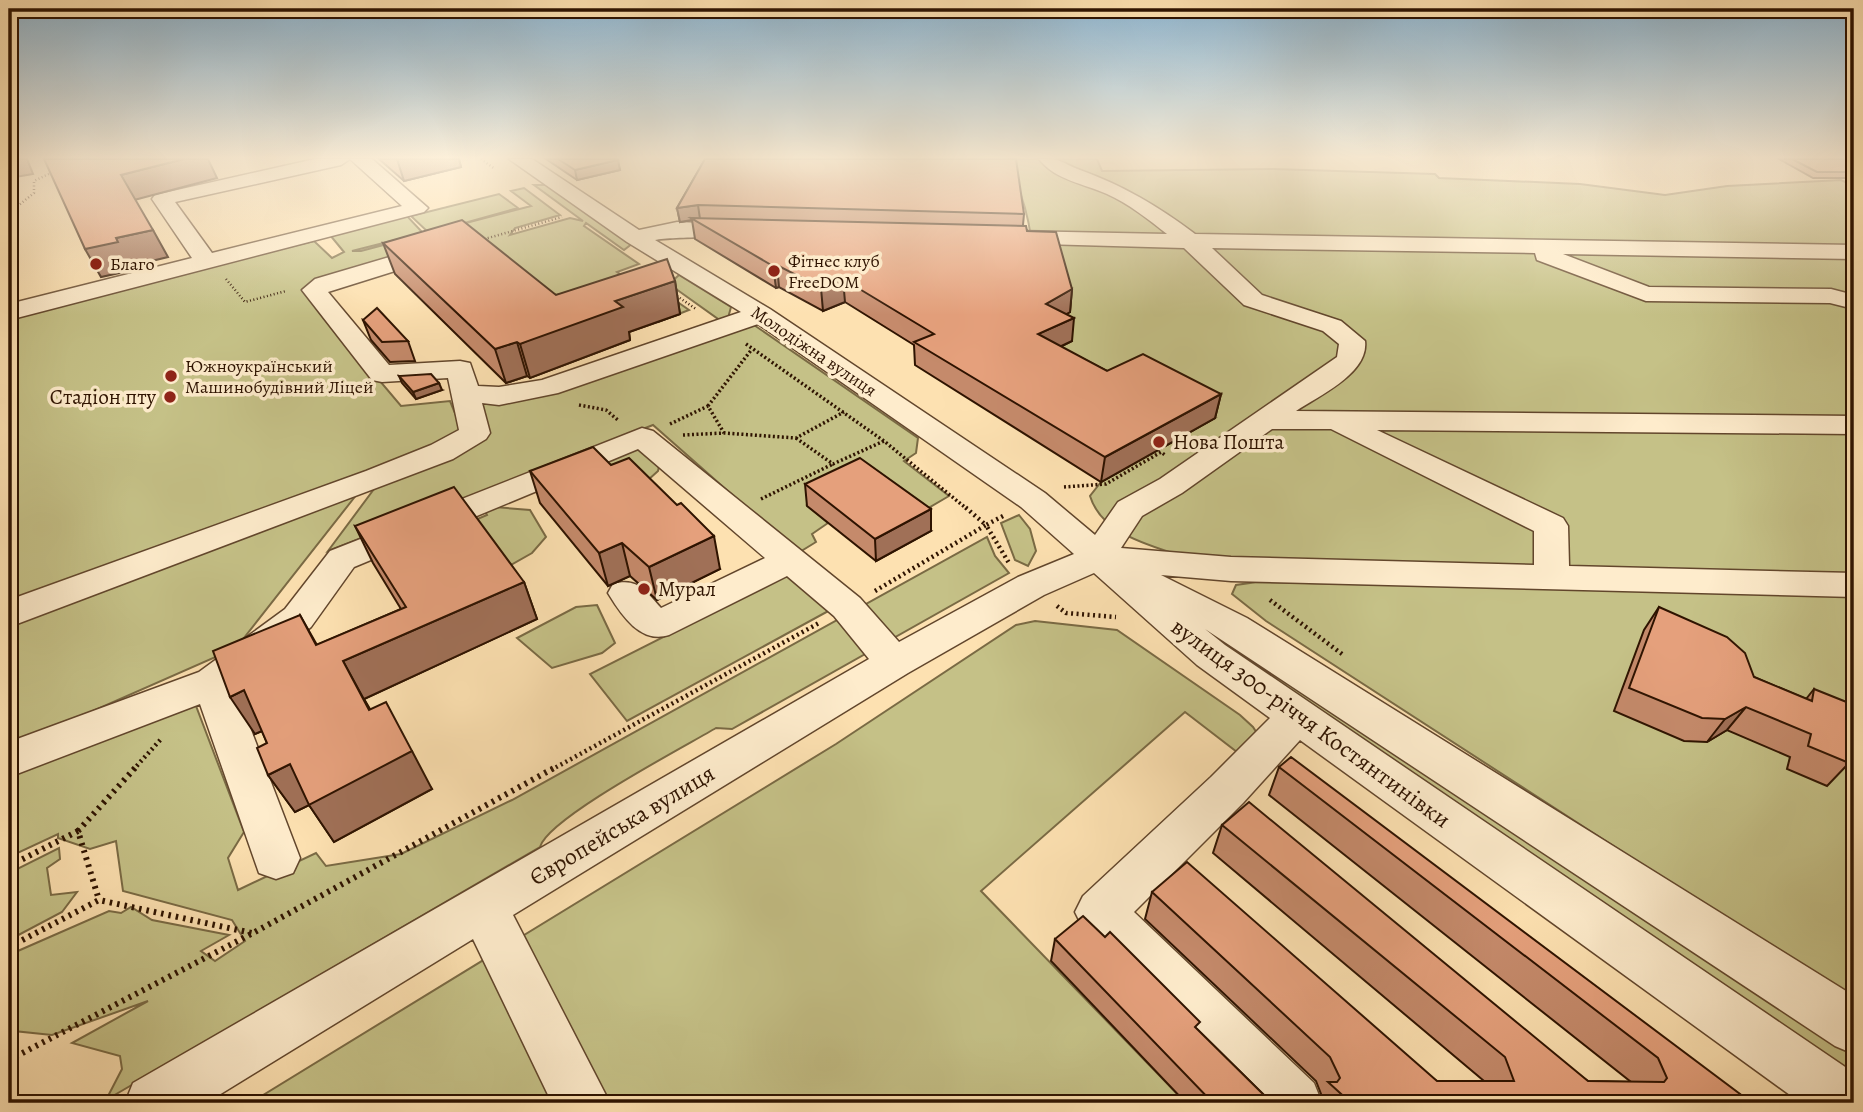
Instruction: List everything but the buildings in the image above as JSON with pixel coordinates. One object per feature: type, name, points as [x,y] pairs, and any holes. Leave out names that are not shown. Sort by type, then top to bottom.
[{"type":"street","points":[[170,211],[206,261]]},
{"type":"street","points":[[9,312],[405,211]]},
{"type":"street","name":"Молодіжна вулиця","points":[[589,211],[761,314],[1033,500],[1097,558]]},
{"type":"street","points":[[1151,211],[1189,241],[1253,300],[1332,326],[1352,341],[1353,352],[1349,361],[1193,471],[1130,509],[1097,558],[1231,569],[1854,585]]},
{"type":"street","points":[[635,237],[677,229],[761,231]]},
{"type":"street","points":[[985,237],[1853,253]]},
{"type":"street","points":[[9,614],[442,452],[475,433],[460,369],[382,374],[314,290],[324,284],[471,240]]},
{"type":"street","points":[[1522,246],[1646,294],[1831,296],[1854,302]]},
{"type":"street","points":[[465,393],[499,396],[548,387],[761,314]]},
{"type":"street","points":[[1265,420],[1854,425]]},
{"type":"street","points":[[1334,421],[1550,526],[1552,579]]},
{"type":"street","points":[[9,760],[213,682],[298,618],[342,559],[642,437],[848,607],[894,663]]},
{"type":"street","name":"Європейська вулиця","points":[[153,1103],[894,663],[1031,586],[1097,558]]},
{"type":"street","name":"вулиця 300-річчя Костянтинівки","points":[[1097,558],[1211,655],[1296,717],[1848,1103]]},
{"type":"street","name":"вулиця 300-річчя Костянтинівки","points":[[1097,558],[1234,627],[1854,1027]]},
{"type":"street","points":[[626,593],[656,626],[790,560]]},
{"type":"street","points":[[213,682],[276,858]]},
{"type":"street","points":[[1294,1103],[1100,912],[1184,859],[1243,803],[1296,717]]},
{"type":"street","points":[[484,908],[582,1103]]},
{"type":"path","points":[[553,211],[573,225]]},
{"type":"path","points":[[664,288],[884,441],[986,525],[1005,560],[1031,586],[1066,613],[1103,614],[1123,619]]},
{"type":"path","points":[[235,290],[243,300]]},
{"type":"path","points":[[642,437],[708,406],[752,349]]},
{"type":"path","points":[[548,387],[564,403],[606,410],[642,437],[724,433],[796,438],[833,464]]},
{"type":"path","points":[[708,406],[724,433]]},
{"type":"path","points":[[796,438],[844,412]]},
{"type":"path","points":[[734,513],[884,441]]},
{"type":"path","points":[[9,1035],[11,1058],[253,933],[848,607],[1033,500],[1070,484],[1106,484],[1161,452],[1193,471]]},
{"type":"path","points":[[9,866],[78,831],[99,900]]},
{"type":"path","points":[[9,947],[99,900],[253,933]]},
{"type":"shaded area","name":"Стадіон пту","points":[[431,211],[508,211],[443,229],[512,211],[555,211],[560,215],[515,228],[510,235],[570,218],[583,221],[569,211],[588,211],[633,243],[624,250],[586,223],[584,226],[639,264],[617,272],[631,282],[643,278],[689,310],[658,322],[634,304],[590,319],[481,244],[324,284],[341,335],[401,406],[450,401],[457,418],[460,437],[393,469],[9,610],[9,315],[314,241],[332,258],[344,252],[330,235],[407,216],[423,233],[352,251],[361,251],[429,233],[411,216]]},
{"type":"shaded area","points":[[1025,211],[1854,211],[1854,576],[1184,557],[1142,543],[1105,520],[1090,496],[1101,482],[1215,418],[1103,395],[1036,358],[1035,281]]},
{"type":"shaded area","points":[[679,275],[731,307],[728,318],[721,321],[669,284]]},
{"type":"shaded area","points":[[754,325],[918,438],[916,453],[904,461],[949,496],[913,517],[808,506],[828,523],[812,534],[816,542],[798,553],[653,425],[612,441],[652,447],[661,457],[658,471],[637,490],[563,460],[328,551],[377,485],[481,441],[480,401]]},
{"type":"shaded area","points":[[361,489],[236,648],[9,748],[9,624]]},
{"type":"shaded area","points":[[482,506],[530,510],[546,537],[532,553],[502,570],[468,523],[487,515]]},
{"type":"shaded area","points":[[1019,515],[1030,529],[1036,551],[1028,566],[1015,560],[1001,523]]},
{"type":"shaded area","points":[[987,537],[995,556],[1009,573],[732,729],[716,728],[648,766],[566,819],[549,834],[540,847],[106,1100],[122,1069],[120,1056],[72,1043],[148,1001],[52,1035],[14,1031],[11,954],[109,911],[121,913],[131,907],[152,920],[229,935],[201,951],[215,961],[245,941],[232,920],[123,891],[116,841],[90,849],[58,838],[58,834],[9,857],[9,768],[163,704],[196,706],[244,832],[228,858],[238,890],[316,853],[326,866],[401,854],[512,800]]},
{"type":"shaded area","points":[[790,573],[832,609],[627,721],[590,674]]},
{"type":"shaded area","points":[[1257,582],[1854,595],[1854,1002],[1266,621],[1232,594],[1236,585]]},
{"type":"shaded area","points":[[597,605],[615,643],[602,653],[552,668],[517,638],[576,607]]},
{"type":"shaded area","points":[[1035,621],[1117,630],[1240,715],[1260,738],[1237,752],[1185,712],[981,891],[1186,1103],[250,1103],[836,744],[1016,625]]},
{"type":"shaded area","points":[[1220,636],[1427,766],[1854,1052],[1854,1085],[1405,778],[1215,638]]},
{"type":"shaded area","points":[[59,848],[60,859],[47,868],[51,895],[77,892],[62,912],[9,940],[9,873]]},
{"type":"place","name":"Благо","points":[[96,264]]},
{"type":"place","name":"Фітнес клуб FreeDOM","points":[[774,271]]},
{"type":"place","name":"Южноукраїнський Машинобудівний Ліцей","points":[[171,376]]},
{"type":"place","name":"Стадіон пту","points":[[170,397]]},
{"type":"place","name":"Нова Пошта","points":[[1159,442]]},
{"type":"place","name":"Мурал","points":[[644,589]]}]
